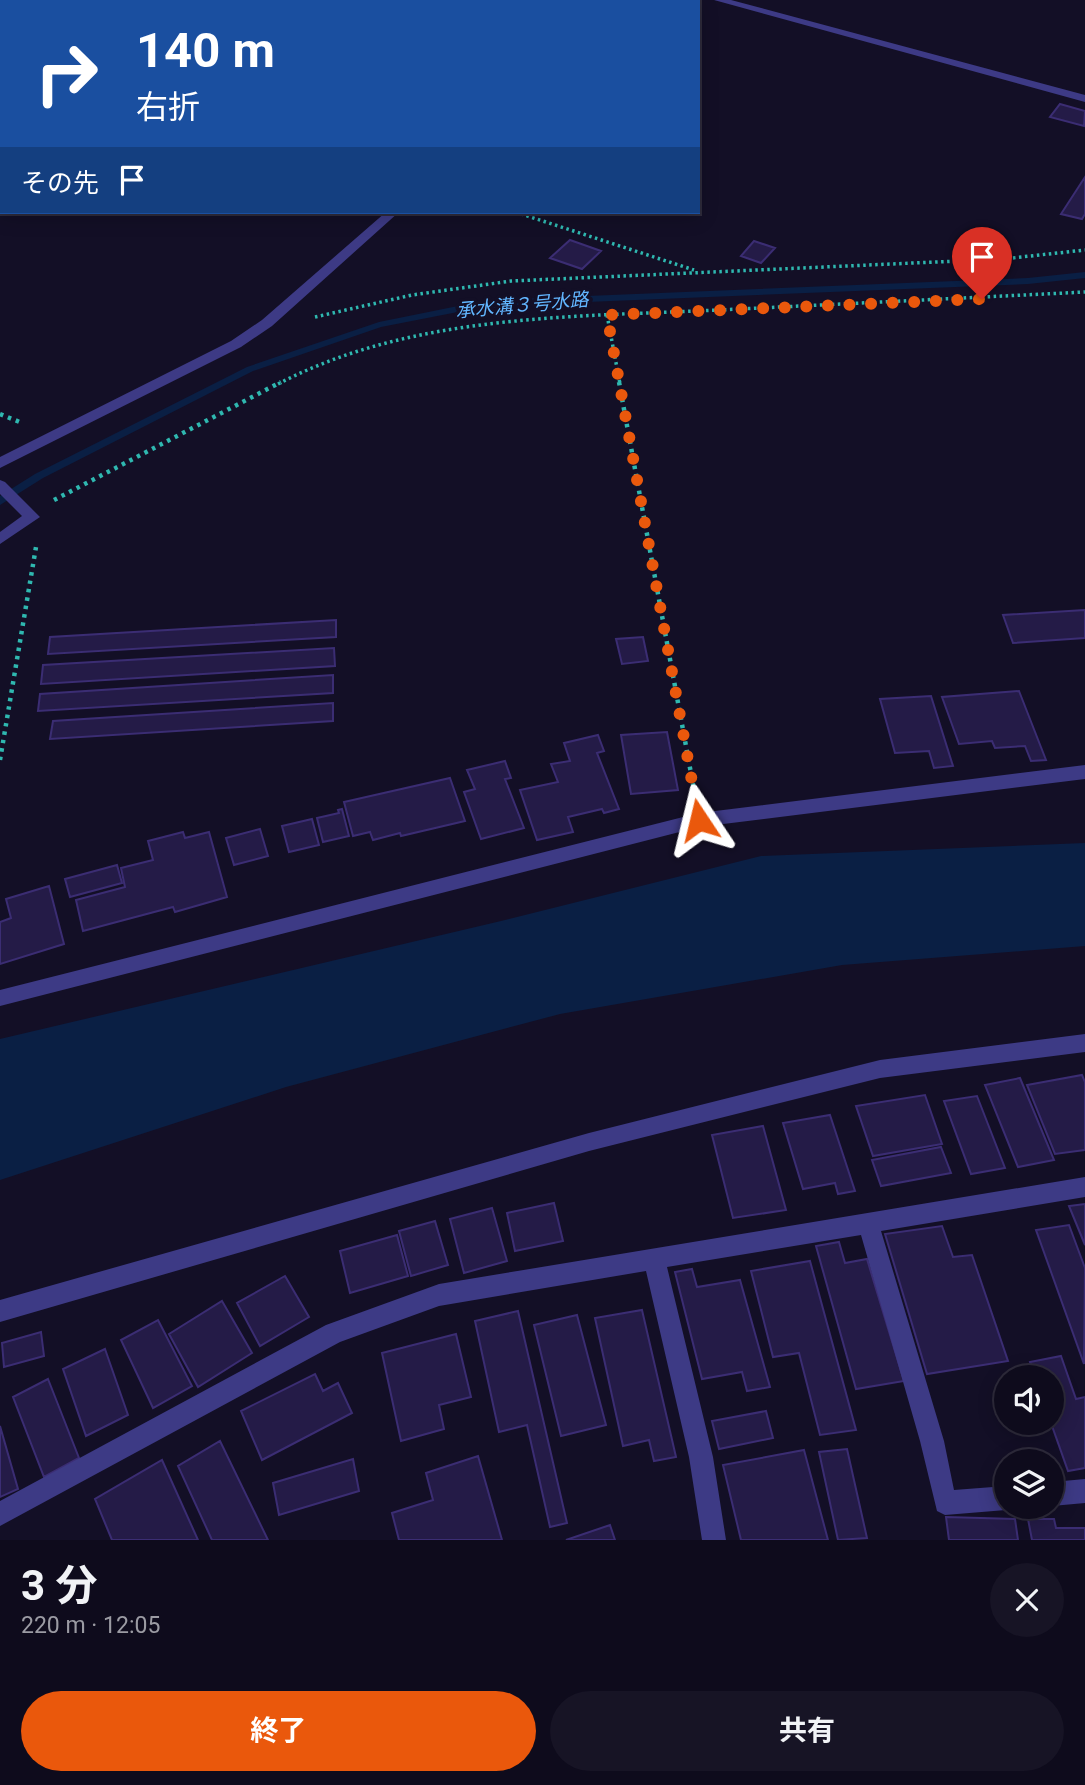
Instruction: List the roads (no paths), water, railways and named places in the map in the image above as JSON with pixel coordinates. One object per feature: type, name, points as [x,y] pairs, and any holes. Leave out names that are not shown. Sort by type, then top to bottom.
[{"type":"street","points":[[719,0],[1085,99]]},
{"type":"street","points":[[0,463],[236,344],[267,323],[391,214]]},
{"type":"street","points":[[0,485],[28,512],[0,539]]},
{"type":"street","points":[[0,998],[699,820],[1085,772]]},
{"type":"street","points":[[0,1311],[576,1145],[880,1069],[1085,1043]]},
{"type":"street","points":[[0,1514],[334,1332],[439,1295],[1085,1187]]},
{"type":"street","points":[[868,1222],[932,1441],[945,1503],[994,1499]]},
{"type":"street","points":[[654,1258],[701,1457],[714,1540]]},
{"type":"street","points":[[1064,1493],[1085,1491]]},
{"type":"water","points":[[1085,843],[1085,946],[842,965],[560,1014],[286,1087],[0,1180],[0,1039],[501,921],[761,856]]},
{"type":"waterway","name":"承水溝３号水路","points":[[0,501],[39,476],[250,369],[379,325],[468,307],[538,301],[1028,281],[1085,275]]}]
